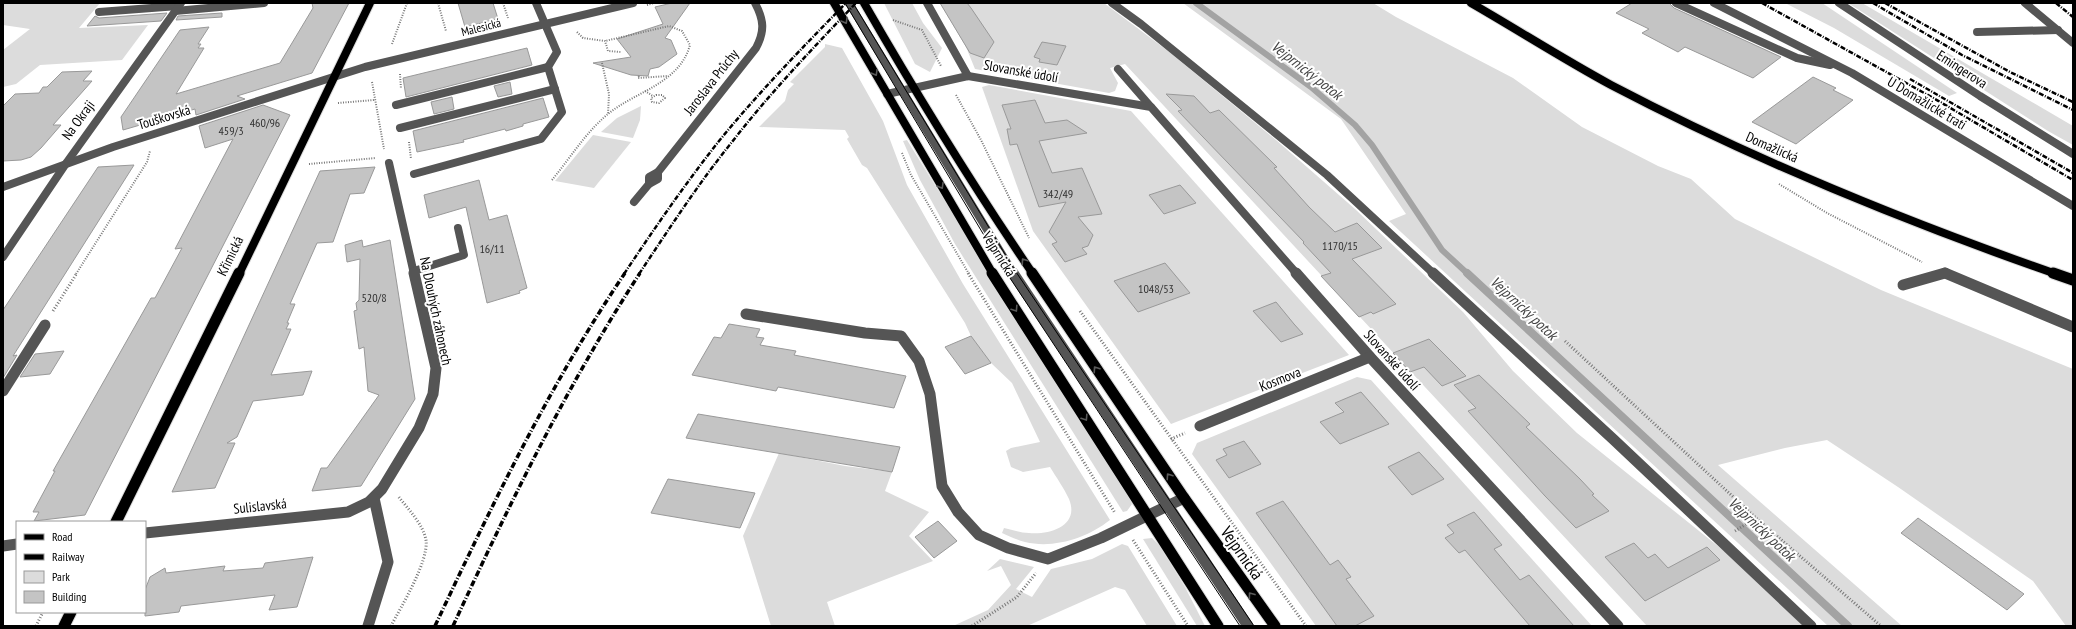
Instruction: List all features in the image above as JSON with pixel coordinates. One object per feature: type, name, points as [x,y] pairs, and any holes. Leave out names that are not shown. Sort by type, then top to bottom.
[{"type":"main road","name":"Křimická","points":[[116,521],[335,78],[370,3]]},
{"type":"main road","name":"Vejprnická","points":[[834,3],[979,252],[1218,626]]},
{"type":"main road","name":"Vejprnická","points":[[864,3],[986,205],[1184,498],[1274,626]]},
{"type":"main road","name":"Domažlická","points":[[1472,4],[1535,42],[1612,85],[1740,148],[1890,212],[2073,280]]},
{"type":"main road","points":[[64,626],[70,613]]},
{"type":"street","points":[[99,12],[264,3]]},
{"type":"street","points":[[396,105],[548,67],[557,52],[536,3]]},
{"type":"street","name":"Malesická","points":[[335,78],[365,67],[633,3]]},
{"type":"street","name":"Jaroslava Průchy","points":[[634,202],[649,184],[658,179],[658,172],[756,48],[762,36],[764,25],[755,3]]},
{"type":"street","name":"Vejprnická","points":[[849,3],[901,91],[1026,294],[1248,626]]},
{"type":"street","points":[[927,3],[968,76]]},
{"type":"street","points":[[1112,3],[1141,24],[1327,175],[1613,439],[1811,626]]},
{"type":"street","points":[[1676,3],[1797,58],[1840,66]]},
{"type":"street","name":"U Domažlické trati","points":[[1714,3],[1766,27],[1840,66],[2073,206]]},
{"type":"street","name":"Emingerova","points":[[1839,3],[1980,96],[2073,154]]},
{"type":"street","points":[[2025,3],[2073,43]]},
{"type":"street","name":"Na Okraji","points":[[3,257],[67,162],[178,7]]},
{"type":"street","points":[[1977,32],[2058,30]]},
{"type":"street","points":[[414,174],[541,139],[549,131],[562,112],[548,67]]},
{"type":"street","name":"Slovanské údolí","points":[[1118,69],[1370,357],[1618,626]]},
{"type":"street","name":"Slovanské údolí","points":[[887,94],[968,76],[1151,107]]},
{"type":"street","name":"Touškovská","points":[[3,187],[67,162],[335,78]]},
{"type":"street","points":[[400,128],[555,89]]},
{"type":"street","name":"Na Dlouhých záhonech","points":[[374,498],[384,486],[422,426],[432,403],[436,384],[436,368],[389,163]]},
{"type":"street","points":[[414,271],[464,255],[458,228]]},
{"type":"street","points":[[1904,285],[1945,273],[2073,327]]},
{"type":"street","points":[[746,314],[901,336],[919,361],[930,394],[942,486],[958,512],[979,535],[1008,548],[1048,559],[1101,538],[1184,498]]},
{"type":"street","points":[[3,391],[44,325]]},
{"type":"street","name":"Kosmova","points":[[1200,426],[1370,357]]},
{"type":"street","points":[[368,626],[388,562],[374,498]]},
{"type":"street","name":"Sulislavská","points":[[146,533],[348,512],[360,508],[374,498]]},
{"type":"street","points":[[3,546],[16,544]]},
{"type":"path","points":[[386,62],[407,3]]},
{"type":"path","points":[[503,3],[510,24]]},
{"type":"path","points":[[888,18],[922,30],[981,140],[1034,244]]},
{"type":"path","points":[[552,180],[608,114],[669,76],[685,59],[690,45],[687,37],[675,27],[657,28],[606,41],[583,38],[574,30]]},
{"type":"path","points":[[606,41],[608,51],[622,52]]},
{"type":"path","points":[[602,63],[610,90],[608,114]]},
{"type":"path","points":[[639,76],[638,78],[669,76]]},
{"type":"path","points":[[645,91],[654,96],[660,95],[665,98],[661,102],[654,103],[650,100],[654,96]]},
{"type":"path","points":[[336,103],[374,100]]},
{"type":"path","points":[[44,325],[147,162],[151,149]]},
{"type":"path","points":[[292,165],[378,158]]},
{"type":"path","points":[[1777,183],[1873,238],[1945,273]]},
{"type":"path","points":[[1078,309],[1306,626]]},
{"type":"path","points":[[1565,341],[1756,518],[1880,626]]},
{"type":"path","points":[[384,486],[392,487],[416,518],[426,545],[420,566],[391,626]]},
{"type":"path","points":[[1730,534],[1756,518]]},
{"type":"path","points":[[972,626],[1017,598],[1048,559]]},
{"type":"path","points":[[36,626],[42,613]]},
{"type":"green space","points":[[3,3],[100,3],[79,28],[148,25],[122,60],[40,65],[16,84],[3,87],[3,50],[30,29],[3,25]]},
{"type":"green space","points":[[884,3],[912,3],[923,23],[942,48],[930,72],[915,64]]},
{"type":"green space","points":[[940,3],[1104,3],[1168,51],[1276,140],[1355,209],[1463,312],[1513,371],[1577,433],[1729,555],[1807,626],[1647,626],[1125,64],[1110,68],[1118,83],[1115,91],[1109,93],[975,69],[966,47]]},
{"type":"green space","points":[[1183,3],[1373,3],[1396,17],[1513,78],[1582,127],[1658,166],[1691,179],[1735,219],[1881,290],[2073,369],[2073,626],[2066,626],[2033,581],[1898,487],[1827,440],[1785,448],[1718,465],[1902,626],[1828,626],[1389,221],[1406,214],[1341,119]]},
{"type":"green space","points":[[1785,3],[1822,3],[1957,93],[1949,96],[1834,28]]},
{"type":"green space","points":[[1848,3],[1862,3],[2073,126],[2073,145],[2048,131]]},
{"type":"green space","points":[[825,44],[842,48],[883,121],[907,185],[963,284],[1110,520],[1091,532],[1081,537],[1059,543],[1047,544],[1025,542],[1002,533],[1004,528],[1026,533],[1054,530],[1067,522],[1070,516],[1071,508],[1067,495],[1050,467],[1023,472],[1011,467],[1006,451],[1011,448],[1040,442],[1012,383],[991,363],[971,336],[965,323],[867,168],[862,165],[847,139],[849,137],[845,130],[759,127],[785,101],[788,90],[794,84],[790,82],[825,47]]},
{"type":"green space","points":[[989,85],[1131,111],[1349,355],[1171,424],[1033,231],[982,87]]},
{"type":"green space","points":[[641,106],[640,120],[633,138],[601,132],[617,118]]},
{"type":"green space","points":[[593,135],[631,142],[594,188],[555,181]]},
{"type":"green space","points":[[907,140],[1129,498],[1132,504],[1127,511],[1123,512],[955,244],[920,180],[903,141]]},
{"type":"green space","points":[[1357,377],[1371,380],[1592,626],[1316,626],[1192,454],[1197,443]]},
{"type":"green space","points":[[779,453],[845,466],[892,472],[885,491],[929,512],[909,536],[933,561],[827,602],[835,626],[771,626],[743,536]]},
{"type":"green space","points":[[1152,538],[1159,545],[1185,587],[1205,626],[1197,626],[1143,539]]},
{"type":"green space","points":[[1122,544],[1128,546],[1177,626],[1147,626],[1125,590],[1115,587],[1027,626],[953,626],[988,610],[1011,585],[1001,566],[987,571],[1000,559],[1034,567],[1016,589],[1032,597],[1051,569],[1092,559]]},
{"type":"building","points":[[312,3],[349,3],[312,73],[237,96],[245,99],[196,115],[195,109],[123,130],[121,117],[180,30],[209,27],[198,44],[201,44],[198,48],[204,48],[176,94],[280,63],[313,8]]},
{"type":"building","points":[[458,3],[493,3],[498,19],[465,27]]},
{"type":"building","points":[[672,3],[690,3],[665,38],[671,40],[677,54],[659,67],[650,69],[648,76],[631,75],[593,63],[631,57],[617,39],[663,24],[655,7]]},
{"type":"building","points":[[940,3],[967,3],[971,8],[994,42],[984,58],[970,53]]},
{"type":"building","points":[[1632,3],[1669,3],[1674,8],[1781,57],[1753,78],[1685,47],[1678,52],[1642,33],[1649,29],[1616,13]]},
{"type":"building","points":[[167,13],[161,21],[87,26],[95,16],[99,18]]},
{"type":"building","points":[[222,13],[222,17],[176,20],[178,16]]},
{"type":"building","points":[[1042,42],[1066,46],[1057,65],[1039,62],[1040,59],[1034,57]]},
{"type":"building","points":[[527,48],[532,65],[406,97],[403,78]]},
{"type":"building","points":[[92,71],[83,81],[92,81],[53,125],[61,125],[41,148],[31,157],[21,160],[3,161],[3,106],[15,94],[39,93],[43,87],[47,87],[62,72]]},
{"type":"building","points":[[1813,77],[1836,88],[1833,90],[1853,100],[1796,144],[1752,122]]},
{"type":"building","points":[[510,82],[512,94],[498,97],[494,86]]},
{"type":"building","points":[[1166,94],[1194,96],[1210,113],[1219,110],[1277,167],[1274,168],[1309,207],[1335,232],[1357,223],[1382,248],[1352,259],[1396,304],[1373,314],[1371,312],[1359,317],[1321,276],[1331,273],[1303,243],[1304,242],[1178,111],[1182,110]]},
{"type":"building","points":[[452,97],[454,109],[434,114],[431,102]]},
{"type":"building","points":[[543,98],[549,117],[523,124],[523,126],[506,131],[505,129],[463,140],[464,142],[417,152],[413,131]]},
{"type":"building","points":[[1035,100],[1045,123],[1067,120],[1087,133],[1039,141],[1052,173],[1082,168],[1102,214],[1078,217],[1093,235],[1088,246],[1082,248],[1087,254],[1065,262],[1052,244],[1057,242],[1049,232],[1066,202],[1039,207],[1017,144],[1010,145],[1007,129],[1011,129],[1002,105]]},
{"type":"building","points":[[263,105],[290,115],[85,515],[34,521],[39,512],[33,512],[55,471],[53,471],[151,298],[155,298],[182,248],[175,249],[233,139],[205,148],[199,126]]},
{"type":"building","points":[[134,165],[13,356],[17,355],[3,378],[3,310],[98,167]]},
{"type":"building","points":[[375,167],[364,193],[350,194],[333,242],[317,243],[290,304],[295,304],[286,329],[291,329],[271,375],[312,371],[303,395],[253,401],[237,437],[227,443],[235,443],[215,488],[172,492],[320,171]]},
{"type":"building","points":[[479,180],[489,220],[507,215],[527,288],[519,291],[520,293],[487,303],[466,207],[429,218],[424,195]]},
{"type":"building","points":[[1180,185],[1196,203],[1164,214],[1149,195]]},
{"type":"building","points":[[362,240],[363,247],[390,240],[415,399],[361,486],[312,491],[321,468],[327,468],[379,395],[368,391],[364,347],[359,349],[354,311],[357,310],[356,303],[359,300],[360,259],[347,262],[345,245]]},
{"type":"building","points":[[1165,263],[1190,293],[1138,312],[1114,281]]},
{"type":"building","points":[[1276,302],[1303,334],[1281,342],[1253,311]]},
{"type":"building","points":[[729,324],[760,329],[756,337],[764,338],[760,345],[796,351],[794,355],[906,376],[894,408],[778,387],[776,391],[692,375],[714,337],[721,338]]},
{"type":"building","points":[[971,336],[991,363],[965,374],[945,347]]},
{"type":"building","points":[[1429,339],[1466,376],[1442,386],[1424,367],[1410,372],[1393,353]]},
{"type":"building","points":[[64,351],[50,374],[20,377],[35,354]]},
{"type":"building","points":[[1479,375],[1530,424],[1526,427],[1580,479],[1594,494],[1592,495],[1609,511],[1576,528],[1545,496],[1468,411],[1476,408],[1454,385]]},
{"type":"building","points":[[1361,392],[1389,424],[1340,444],[1320,422],[1344,412],[1335,403]]},
{"type":"building","points":[[698,414],[900,447],[892,472],[686,438]]},
{"type":"building","points":[[1244,441],[1261,464],[1229,478],[1216,460],[1227,455],[1223,449]]},
{"type":"building","points":[[1419,452],[1444,479],[1412,495],[1388,467]]},
{"type":"building","points":[[668,479],[755,493],[740,528],[651,513]]},
{"type":"building","points":[[1283,501],[1330,565],[1338,560],[1351,577],[1346,579],[1374,616],[1355,626],[1337,626],[1256,513]]},
{"type":"building","points":[[1474,512],[1502,545],[1494,549],[1520,580],[1529,575],[1574,626],[1530,626],[1465,550],[1459,553],[1445,538],[1454,533],[1447,525]]},
{"type":"building","points":[[1918,518],[2024,594],[2007,610],[1901,533]]},
{"type":"building","points":[[938,521],[957,541],[934,558],[915,537]]},
{"type":"building","points":[[1634,543],[1648,558],[1655,554],[1668,568],[1707,547],[1720,560],[1645,601],[1605,557]]},
{"type":"building","points":[[313,557],[297,607],[269,610],[275,595],[181,606],[179,612],[145,616],[146,587],[150,577],[165,568],[166,573],[225,566],[223,571],[263,568],[265,563]]},
{"type":"waterway","name":"Vejprnický potok","points":[[1196,3],[1311,87],[1355,125],[1372,145],[1442,250],[1468,274]]},
{"type":"waterway","name":"Vejprnický potok","points":[[1467,273],[1848,626]]},
{"type":"tram line","points":[[845,3],[1006,272],[1240,626]]},
{"type":"tram line","points":[[853,3],[1014,269],[1254,626]]},
{"type":"railway","points":[[624,274],[670,207],[719,141],[765,88],[846,3]]},
{"type":"railway","points":[[639,274],[696,190],[746,124],[792,71],[856,3]]},
{"type":"railway","points":[[1762,3],[1935,99],[2073,180]]},
{"type":"railway","points":[[1873,3],[1962,55],[2073,110]]},
{"type":"railway","points":[[1885,3],[2010,72],[2073,102]]},
{"type":"railway","points":[[2056,3],[2073,17]]},
{"type":"railway","points":[[1910,79],[2073,173]]},
{"type":"railway","points":[[435,626],[478,535],[523,446],[572,358],[625,273]]},
{"type":"railway","points":[[453,626],[540,446],[588,358],[640,273]]}]
